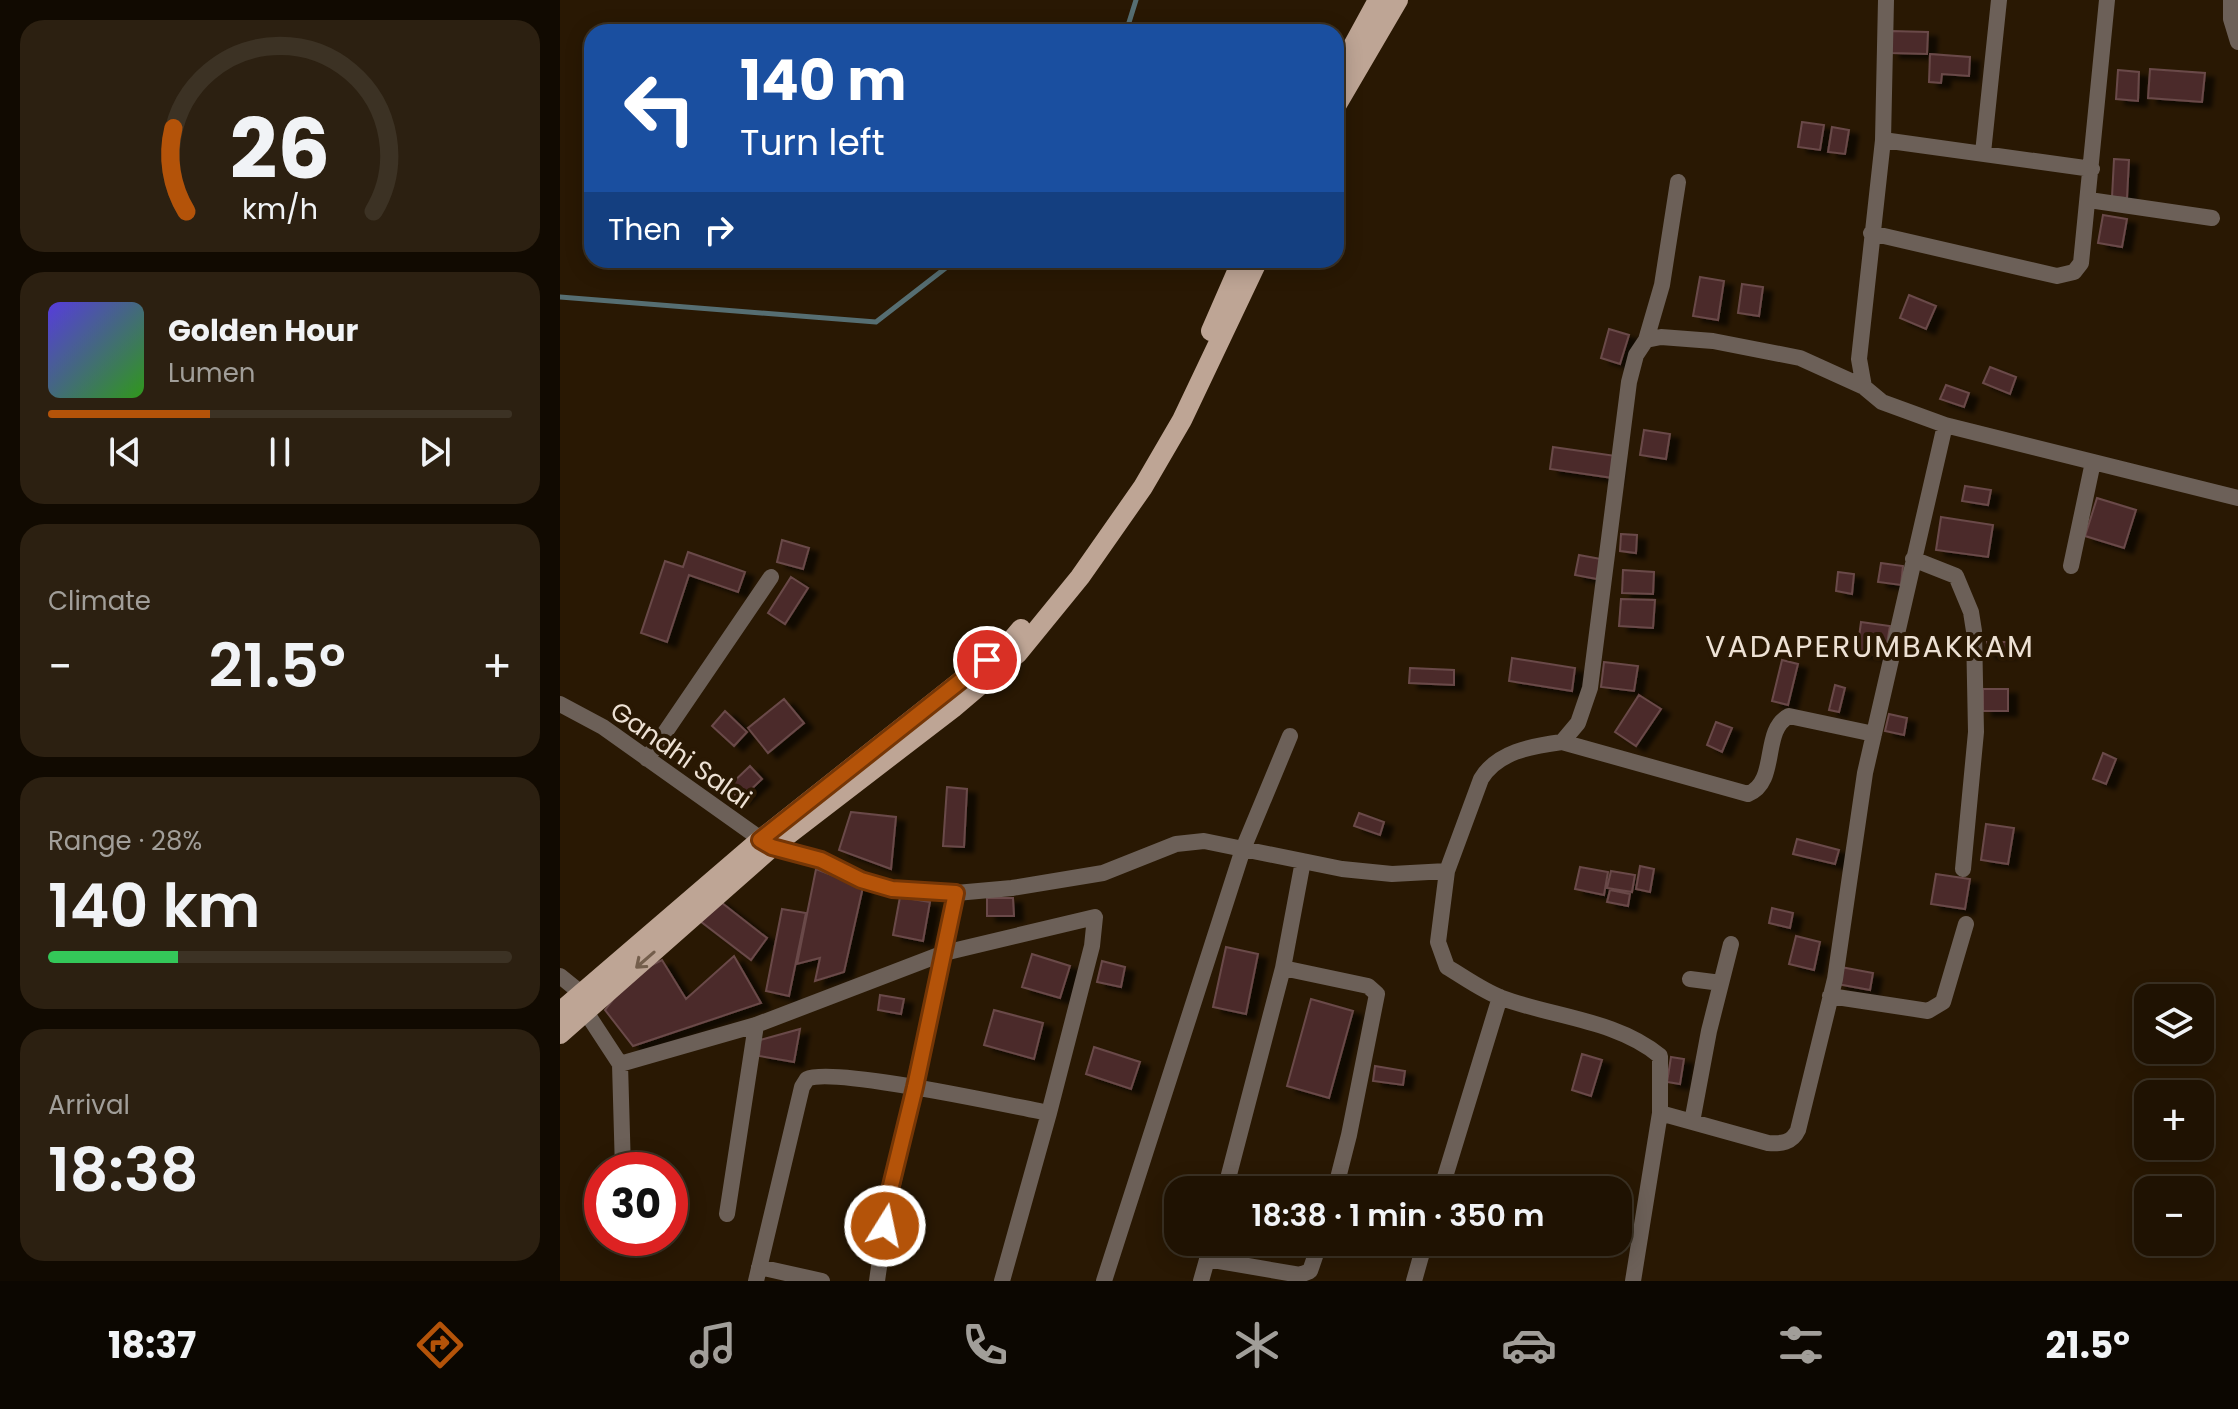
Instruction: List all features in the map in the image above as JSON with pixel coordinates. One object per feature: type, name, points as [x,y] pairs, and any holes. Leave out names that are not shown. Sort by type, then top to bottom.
[{"type":"main road","points":[[1344,62],[1378,0]]},
{"type":"main road","points":[[1344,92],[1398,0]]},
{"type":"main road","points":[[560,1034],[583,1002],[766,844],[1010,642],[1068,577],[1123,502],[1149,456],[1176,406],[1238,268]]},
{"type":"main road","points":[[766,844],[964,699],[1018,653],[1048,620],[1115,530],[1174,434],[1254,268]]},
{"type":"main road","points":[[560,1012],[583,1002]]},
{"type":"street","points":[[1864,387],[1859,359],[1883,140],[1886,0]]},
{"type":"street","points":[[1983,153],[1999,0]]},
{"type":"street","points":[[1871,233],[2057,276],[2074,272],[2081,263],[2089,200],[2107,0]]},
{"type":"street","points":[[2231,0],[2231,19],[2238,42]]},
{"type":"street","points":[[1883,140],[2092,169]]},
{"type":"street","points":[[1562,742],[1578,723],[1590,688],[1629,382],[1636,355],[1646,340],[1662,285],[1678,182]]},
{"type":"street","points":[[2089,200],[2212,218]]},
{"type":"street","points":[[1646,340],[1661,337],[1713,341],[1800,358],[1864,387],[1882,402],[1945,425],[2238,498]]},
{"type":"street","points":[[1660,1113],[1768,1143],[1781,1144],[1794,1138],[1798,1130],[1830,996],[1865,773],[1945,425]]},
{"type":"street","points":[[2071,566],[2093,462]]},
{"type":"street","points":[[1913,559],[1956,576],[1973,622],[1976,732],[1963,869]]},
{"type":"street","points":[[647,759],[771,577]]},
{"type":"street","name":"Gandhi Salai","points":[[560,704],[603,727],[766,844]]},
{"type":"street","points":[[1633,1281],[1660,1113],[1660,1056],[1646,1044],[1623,1034],[1500,997],[1447,967],[1438,942],[1447,871],[1481,779],[1489,766],[1527,747],[1562,742],[1748,794],[1762,784],[1779,725],[1789,716],[1874,734]]},
{"type":"street","points":[[1104,1281],[1243,849],[1290,736]]},
{"type":"street","points":[[766,844],[821,860],[861,880],[892,889],[956,893],[1012,888],[1103,873],[1176,844],[1204,841],[1342,869],[1392,874],[1447,871]]},
{"type":"street","points":[[1229,1176],[1283,968],[1303,861]]},
{"type":"street","points":[[877,1281],[888,1198],[956,893]]},
{"type":"street","points":[[620,1064],[756,1025],[944,953],[1095,917],[1092,946],[1002,1281]]},
{"type":"street","points":[[1830,996],[1934,1010],[1943,1002],[1966,924]]},
{"type":"street","points":[[1692,1122],[1731,944]]},
{"type":"street","points":[[1283,968],[1368,986],[1377,994],[1339,1176]]},
{"type":"street","points":[[560,976],[583,1002],[620,1064],[622,1152]]},
{"type":"street","points":[[1690,979],[1721,983]]},
{"type":"street","points":[[1445,1176],[1500,997]]},
{"type":"street","points":[[727,1214],[756,1025]]},
{"type":"street","points":[[822,1281],[757,1274],[802,1087],[807,1079],[823,1075],[915,1087],[1049,1113]]},
{"type":"street","points":[[1201,1281],[1208,1256]]},
{"type":"street","points":[[1207,1259],[1300,1275],[1310,1271],[1315,1256]]},
{"type":"street","points":[[1414,1281],[1421,1256]]},
{"type":"building","points":[[1891,31],[1928,32],[1927,54],[1891,53]]},
{"type":"building","points":[[1930,54],[1970,57],[1969,76],[1942,74],[1941,83],[1929,82]]},
{"type":"building","points":[[2150,69],[2205,73],[2202,102],[2148,98]]},
{"type":"building","points":[[2118,70],[2139,72],[2138,101],[2116,99]]},
{"type":"building","points":[[1802,122],[1824,125],[1820,150],[1798,147]]},
{"type":"building","points":[[1832,127],[1849,130],[1845,154],[1828,152]]},
{"type":"building","points":[[2114,159],[2129,160],[2127,198],[2112,197]]},
{"type":"building","points":[[2103,215],[2127,219],[2122,247],[2098,243]]},
{"type":"building","points":[[1700,277],[1724,281],[1718,320],[1693,316]]},
{"type":"building","points":[[1742,284],[1763,287],[1759,316],[1738,313]]},
{"type":"building","points":[[1909,295],[1936,306],[1926,329],[1900,318]]},
{"type":"building","points":[[1609,329],[1629,335],[1620,364],[1601,358]]},
{"type":"building","points":[[1990,367],[2016,377],[2010,394],[1983,383]]},
{"type":"building","points":[[1946,385],[1969,393],[1964,407],[1940,399]]},
{"type":"building","points":[[1644,430],[1670,434],[1666,459],[1640,455]]},
{"type":"building","points":[[1553,447],[1616,456],[1613,478],[1550,469]]},
{"type":"building","points":[[1965,486],[1991,490],[1988,505],[1962,501]]},
{"type":"building","points":[[2097,498],[2136,510],[2124,548],[2085,536]]},
{"type":"building","points":[[1941,517],[1993,525],[1988,557],[1936,550]]},
{"type":"building","points":[[1621,534],[1637,535],[1636,553],[1620,551]]},
{"type":"building","points":[[782,540],[809,548],[803,569],[777,562]]},
{"type":"building","points":[[688,552],[745,572],[738,592],[689,575],[667,642],[641,633],[665,561],[683,567]]},
{"type":"building","points":[[1579,555],[1601,559],[1597,579],[1575,575]]},
{"type":"building","points":[[1881,563],[1903,566],[1901,585],[1878,582]]},
{"type":"building","points":[[1623,570],[1654,572],[1653,594],[1622,593]]},
{"type":"building","points":[[1838,572],[1854,574],[1852,594],[1836,591]]},
{"type":"building","points":[[791,577],[808,588],[785,624],[768,613]]},
{"type":"building","points":[[1621,599],[1655,600],[1653,628],[1619,626]]},
{"type":"building","points":[[1861,622],[1890,626],[1885,656],[1857,652]]},
{"type":"building","points":[[1987,642],[2009,642],[2009,653],[1987,653]]},
{"type":"building","points":[[1512,658],[1575,668],[1572,691],[1509,681]]},
{"type":"building","points":[[1782,660],[1798,664],[1788,705],[1772,701]]},
{"type":"building","points":[[1604,662],[1638,666],[1634,691],[1601,687]]},
{"type":"building","points":[[1410,668],[1454,670],[1454,685],[1409,683]]},
{"type":"building","points":[[1835,685],[1845,688],[1839,712],[1829,710]]},
{"type":"building","points":[[1983,689],[2008,689],[2008,711],[1983,711]]},
{"type":"building","points":[[1639,695],[1661,709],[1636,746],[1615,732]]},
{"type":"building","points":[[784,699],[804,723],[768,753],[748,728]]},
{"type":"building","points":[[725,711],[747,732],[734,746],[712,726]]},
{"type":"building","points":[[1889,714],[1907,718],[1904,735],[1885,731]]},
{"type":"building","points":[[1716,722],[1732,728],[1722,752],[1707,745]]},
{"type":"building","points":[[2103,753],[2116,759],[2106,784],[2093,779]]},
{"type":"building","points":[[750,766],[762,779],[740,800],[728,787]]},
{"type":"building","points":[[947,787],[967,789],[964,847],[943,846]]},
{"type":"building","points":[[851,812],[896,817],[891,869],[839,850]]},
{"type":"building","points":[[1359,813],[1384,822],[1380,835],[1354,826]]},
{"type":"building","points":[[1986,824],[2014,828],[2008,864],[1981,860]]},
{"type":"building","points":[[1797,839],[1839,850],[1835,864],[1793,854]]},
{"type":"building","points":[[1640,866],[1654,869],[1650,892],[1636,889]]},
{"type":"building","points":[[1580,867],[1608,872],[1604,895],[1575,889]]},
{"type":"building","points":[[816,869],[863,887],[844,972],[815,981],[820,958],[797,964]]},
{"type":"building","points":[[1611,871],[1635,875],[1632,892],[1607,888]]},
{"type":"building","points":[[1936,874],[1970,879],[1965,909],[1931,904]]},
{"type":"building","points":[[1610,890],[1630,894],[1628,906],[1607,902]]},
{"type":"building","points":[[900,897],[930,902],[923,941],[893,935]]},
{"type":"building","points":[[987,898],[1013,898],[1014,916],[987,916]]},
{"type":"building","points":[[717,899],[767,938],[751,960],[700,921]]},
{"type":"building","points":[[1772,908],[1793,913],[1790,928],[1769,923]]},
{"type":"building","points":[[782,909],[806,913],[789,996],[766,991]]},
{"type":"building","points":[[1796,936],[1820,942],[1814,970],[1789,964]]},
{"type":"building","points":[[1226,947],[1258,954],[1246,1014],[1213,1007]]},
{"type":"building","points":[[1032,954],[1070,966],[1060,998],[1022,987]]},
{"type":"building","points":[[734,956],[761,1003],[633,1046],[605,1010],[632,975],[662,960],[686,999]]},
{"type":"building","points":[[1102,961],[1125,967],[1121,987],[1097,982]]},
{"type":"building","points":[[1841,967],[1873,973],[1870,990],[1837,984]]},
{"type":"building","points":[[880,995],[904,999],[901,1014],[878,1010]]},
{"type":"building","points":[[1311,999],[1353,1011],[1329,1098],[1287,1086]]},
{"type":"building","points":[[994,1010],[1043,1023],[1034,1059],[984,1045]]},
{"type":"building","points":[[800,1029],[794,1062],[759,1056],[760,1040]]},
{"type":"building","points":[[1094,1047],[1140,1062],[1131,1089],[1086,1074]]},
{"type":"building","points":[[1582,1054],[1602,1060],[1591,1096],[1572,1090]]},
{"type":"building","points":[[1671,1057],[1684,1059],[1680,1084],[1667,1082]]},
{"type":"building","points":[[1375,1066],[1405,1071],[1403,1085],[1373,1081]]},
{"type":"waterway","points":[[1128,24],[1136,0]]},
{"type":"waterway","points":[[560,297],[876,322],[946,268]]},
{"type":"district","name":"VADAPERUMBAKKAM","points":[[1870,646]]},
{"type":"route","points":[[885,1226],[888,1198],[956,893],[892,889],[861,880],[821,860],[772,847],[760,840],[987,660]]}]
